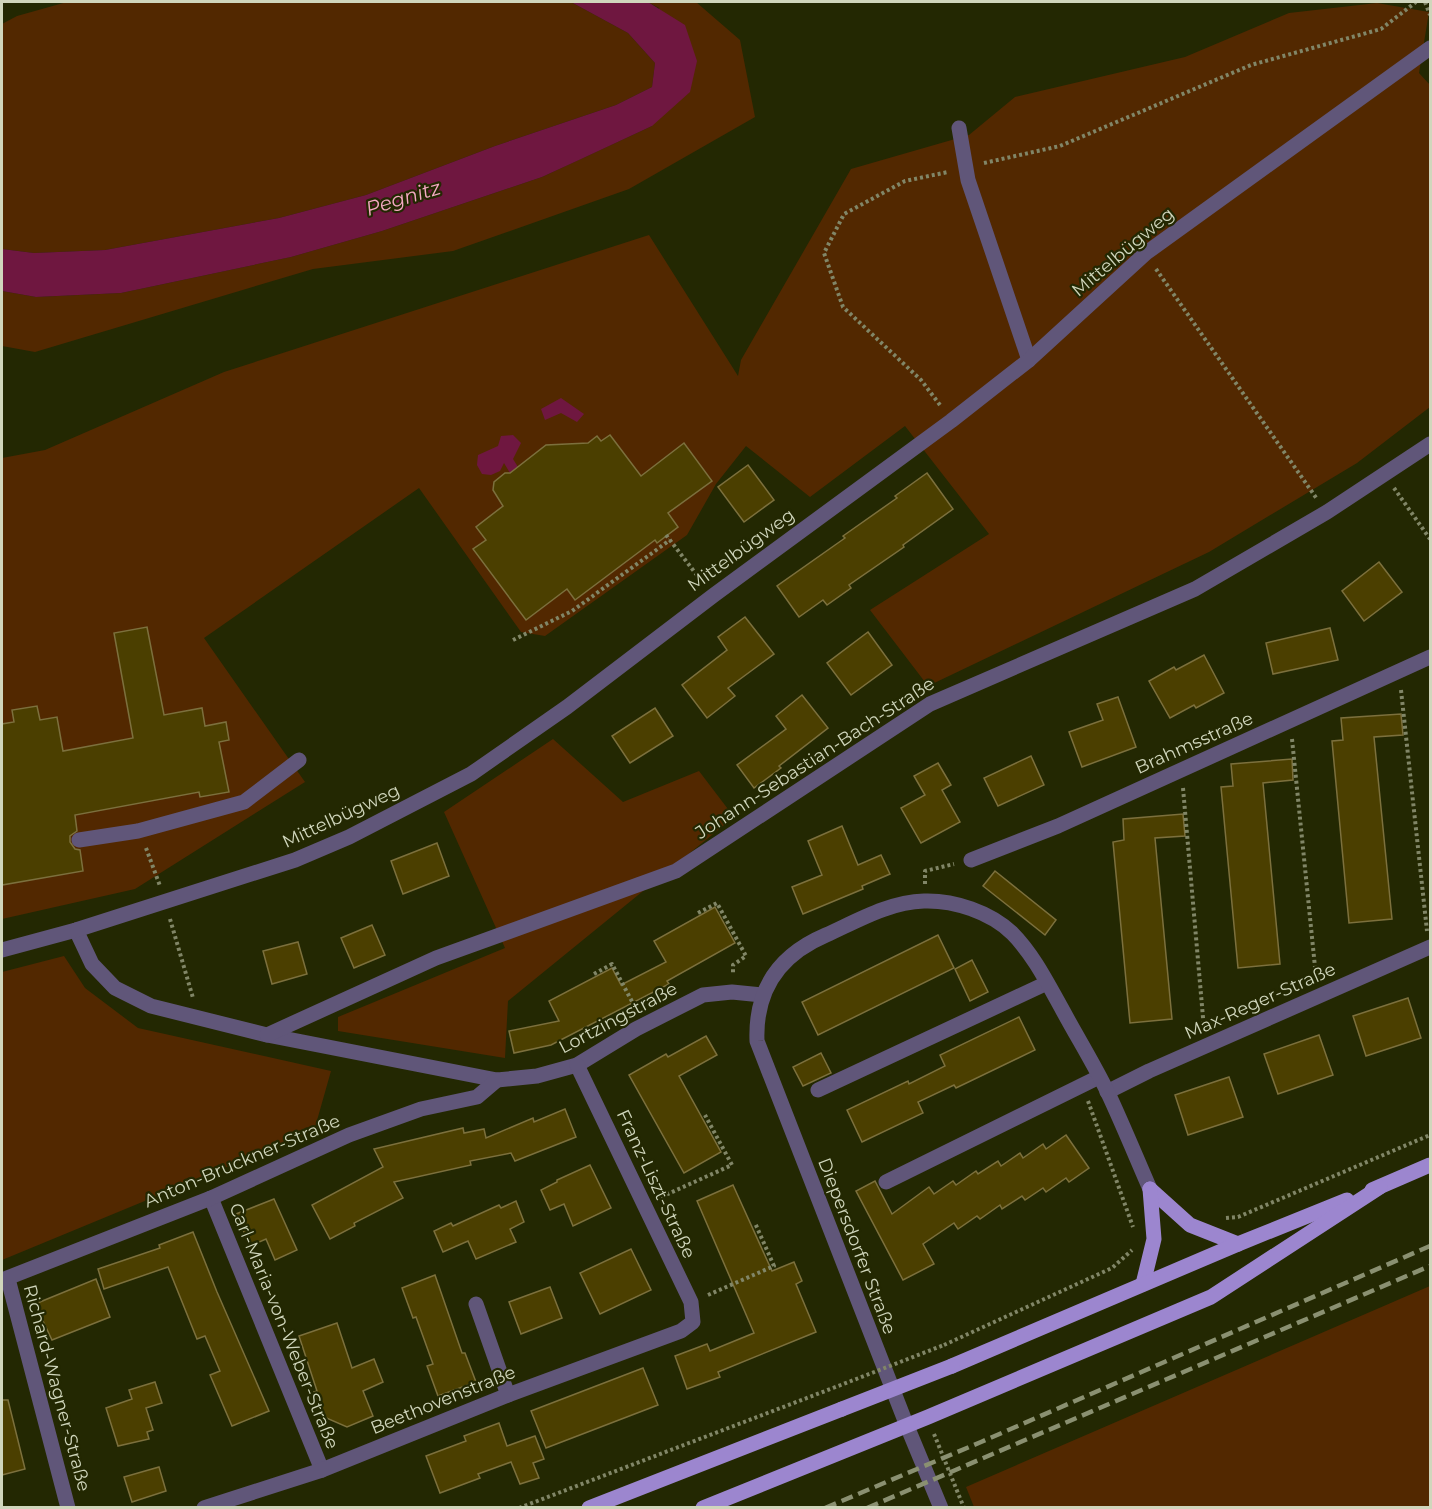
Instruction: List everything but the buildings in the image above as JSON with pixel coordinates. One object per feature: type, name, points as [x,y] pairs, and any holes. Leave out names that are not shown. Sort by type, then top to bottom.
[{"type":"main road","points":[[589,1508],[952,1366],[1238,1244],[1431,1165]]},
{"type":"main road","points":[[703,1508],[907,1426],[1211,1297],[1380,1186]]},
{"type":"main road","points":[[1150,1189],[1190,1225],[1238,1244]]},
{"type":"main road","points":[[1143,1284],[1154,1239],[1150,1189]]},
{"type":"street","name":"Mittelbügweg","points":[[2,950],[76,930],[295,860],[349,837],[471,774],[567,707],[1029,360],[1146,253],[1431,48]]},
{"type":"street","points":[[959,128],[968,180],[1029,360]]},
{"type":"street","name":"Johann-Sebastian-Bach-Straße","points":[[267,1035],[436,958],[676,871],[930,704],[1194,589],[1327,512],[1431,444]]},
{"type":"street","name":"Brahmsstraße","points":[[971,860],[1058,826],[1431,657]]},
{"type":"street","points":[[79,840],[138,831],[243,802],[299,760]]},
{"type":"street","points":[[762,994],[790,956],[806,943],[891,906],[924,900],[945,902],[967,908],[999,923],[1023,945],[1047,984],[1107,1092],[1150,1189]]},
{"type":"street","name":"Lortzingstraße","points":[[76,930],[92,964],[115,988],[151,1006],[267,1035],[497,1080],[537,1076],[578,1065],[645,1024],[703,995],[732,992],[762,994]]},
{"type":"street","name":"Max-Reger-Straße","points":[[1107,1092],[1149,1071],[1430,947]]},
{"type":"street","points":[[818,1090],[1047,984]]},
{"type":"street","name":"Diepersdorfer Straße","points":[[762,994],[758,1009],[757,1041],[941,1508]]},
{"type":"street","name":"Franz-Liszt-Straße","points":[[578,1065],[691,1302],[693,1322]]},
{"type":"street","points":[[886,1182],[1099,1077]]},
{"type":"street","name":"Anton-Bruckner-Straße","points":[[5,1280],[211,1198],[349,1135],[422,1109],[477,1097],[497,1080]]},
{"type":"street","name":"Carl-Maria-von-Weber-Straße","points":[[211,1198],[322,1470]]},
{"type":"street","name":"Richard-Wagner-Straße","points":[[5,1280],[68,1508]]},
{"type":"street","points":[[476,1304],[508,1395]]},
{"type":"street","name":"Beethovenstraße","points":[[204,1508],[322,1470],[508,1395],[681,1331],[693,1322]]},
{"type":"path","points":[[951,420],[921,380],[843,307],[824,253],[844,214],[905,182],[1060,146],[1251,65],[1381,28],[1416,2]]},
{"type":"path","points":[[1425,2],[1431,15]]},
{"type":"path","points":[[1160,276],[1327,512]]},
{"type":"path","points":[[1385,475],[1431,539]]},
{"type":"path","points":[[666,535],[703,582]]},
{"type":"path","points":[[513,640],[572,611],[670,540]]},
{"type":"path","points":[[1399,672],[1430,947]]},
{"type":"path","points":[[1290,721],[1318,996]]},
{"type":"path","points":[[1182,770],[1205,1047]]},
{"type":"path","points":[[150,859],[165,901],[199,1018]]},
{"type":"path","points":[[924,900],[925,871],[971,860]]},
{"type":"path","points":[[698,914],[717,903],[746,956],[733,965],[732,992]]},
{"type":"path","points":[[594,974],[612,964],[645,1024]]},
{"type":"path","points":[[644,1205],[732,1165],[705,1115]]},
{"type":"path","points":[[1190,1225],[1238,1217],[1431,1135]]},
{"type":"path","points":[[691,1302],[774,1266],[755,1222]]},
{"type":"path","points":[[519,1508],[944,1345],[1112,1268],[1132,1250],[1154,1239]]},
{"type":"path","points":[[928,1417],[964,1508]]},
{"type":"shaded area","points":[[67,2],[571,2],[628,33],[655,63],[652,87],[616,105],[495,146],[366,195],[279,218],[105,250],[34,253],[2,249],[2,24],[17,16]]},
{"type":"shaded area","points":[[648,2],[696,2],[740,40],[755,117],[629,189],[453,251],[313,269],[35,352],[2,346],[2,291],[36,297],[121,293],[291,257],[382,231],[542,177],[652,126],[659,8]]},
{"type":"shaded area","points":[[1377,3],[1429,12],[1419,73],[1430,85],[1430,407],[1357,463],[1209,552],[928,686],[870,610],[989,534],[905,426],[810,497],[746,446],[716,484],[687,535],[545,636],[521,632],[419,488],[204,638],[305,782],[135,889],[2,919],[2,458],[45,450],[224,372],[649,235],[738,376],[741,360],[851,169],[969,135],[1015,97],[1185,57],[1289,13]]},
{"type":"shaded area","points":[[553,739],[623,802],[699,771],[734,817],[508,1001],[505,1058],[338,1031],[338,1017],[505,948],[444,812]]},
{"type":"shaded area","points":[[64,956],[85,988],[138,1028],[331,1071],[314,1131],[2,1260],[2,972]]},
{"type":"shaded area","points":[[1430,1286],[1430,1507],[974,1507],[966,1487]]},
{"type":"water","name":"Pegnitz","points":[[571,2],[648,2],[685,25],[697,61],[690,92],[652,126],[542,177],[382,231],[291,257],[121,293],[36,297],[2,291],[2,249],[34,253],[105,250],[279,218],[366,195],[495,146],[616,105],[652,87],[655,63],[628,33]]},
{"type":"water","points":[[561,398],[584,414],[577,422],[561,413],[545,420],[541,409]]},
{"type":"water","points":[[513,435],[521,443],[513,459],[518,467],[510,473],[504,463],[500,471],[491,475],[482,474],[477,465],[478,455],[498,446],[501,436]]},
{"type":"railway","points":[[825,1508],[1430,1246]]},
{"type":"railway","points":[[867,1508],[1430,1266]]}]
